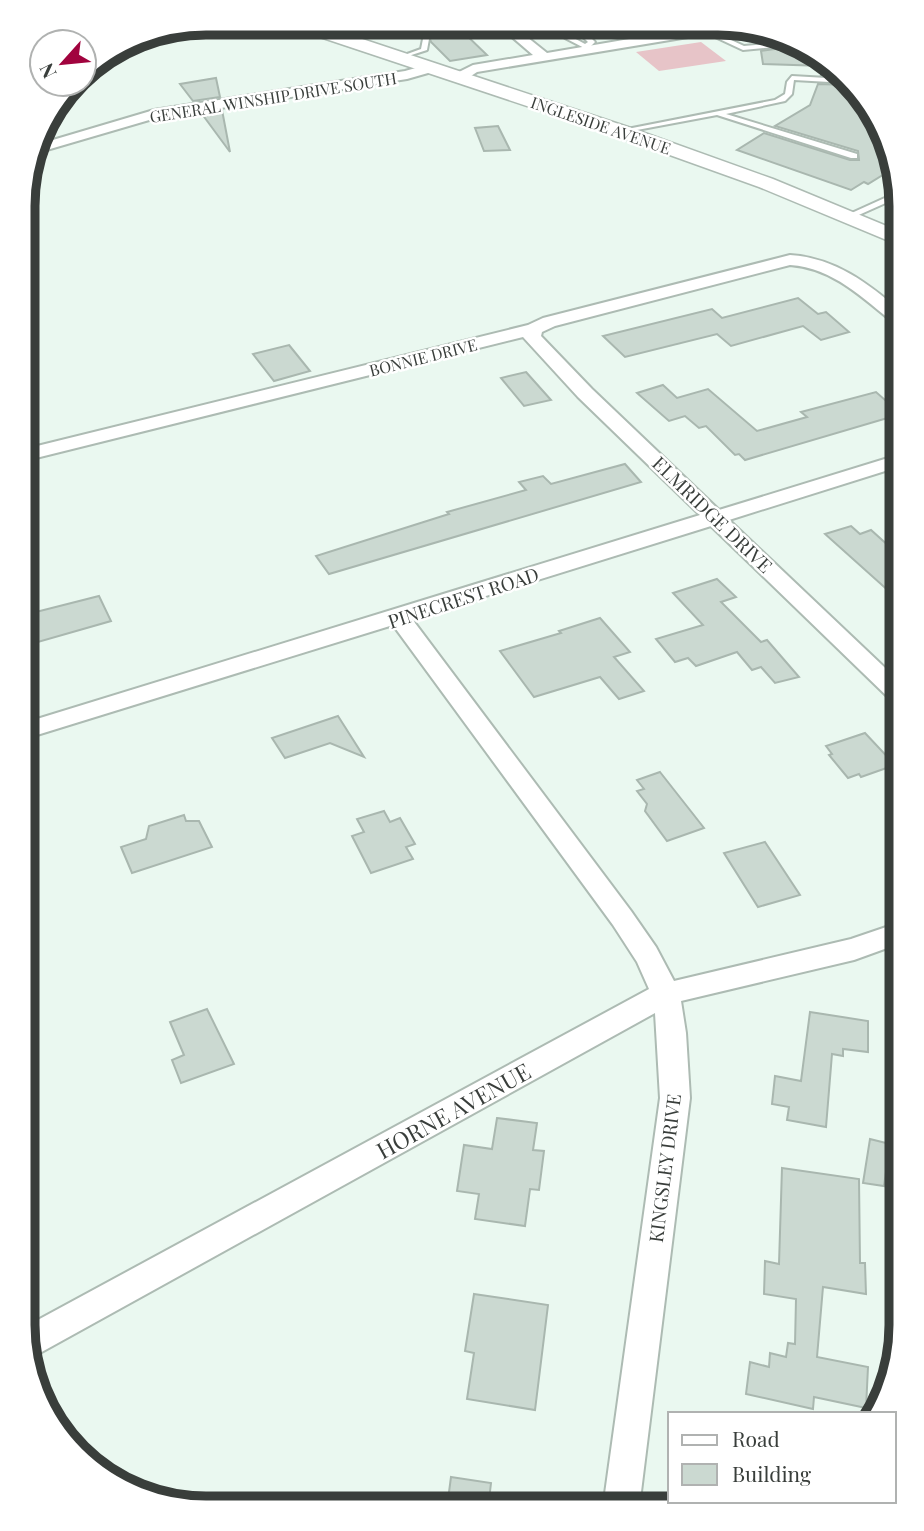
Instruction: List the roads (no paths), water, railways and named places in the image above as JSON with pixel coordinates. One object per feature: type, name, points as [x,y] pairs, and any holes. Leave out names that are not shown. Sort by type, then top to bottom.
[{"type":"street","name":"INGLESIDE AVENUE","points":[[332,35],[621,131],[849,216],[889,234]]},
{"type":"street","points":[[516,35],[545,58]]},
{"type":"street","points":[[460,78],[473,69],[675,35]]},
{"type":"street","name":"GENERAL WINSHIP DRIVE SOUTH","points":[[46,146],[154,114],[407,75],[430,68]]},
{"type":"street","name":"BONNIE DRIVE","points":[[36,452],[534,329],[790,260],[809,261],[841,273],[889,311]]},
{"type":"street","name":"ELMRIDGE DRIVE","points":[[534,329],[533,337],[585,393],[889,684]]},
{"type":"street","name":"PINECREST ROAD","points":[[35,728],[889,464]]},
{"type":"street","name":"KINGSLEY DRIVE","points":[[398,617],[599,885],[642,948],[665,994],[673,1042],[675,1098],[623,1496]]},
{"type":"street","name":"HORNE AVENUE","points":[[36,1340],[665,994],[854,949],[889,936]]},
{"type":"lane","points":[[401,58],[424,50],[424,35]]},
{"type":"lane","points":[[566,35],[576,44],[590,48]]},
{"type":"lane","points":[[716,35],[743,48],[776,45]]},
{"type":"lane","points":[[621,131],[786,99],[790,93],[792,78],[834,80]]},
{"type":"lane","points":[[716,113],[854,156]]},
{"type":"lane","points":[[849,216],[889,198]]}]
